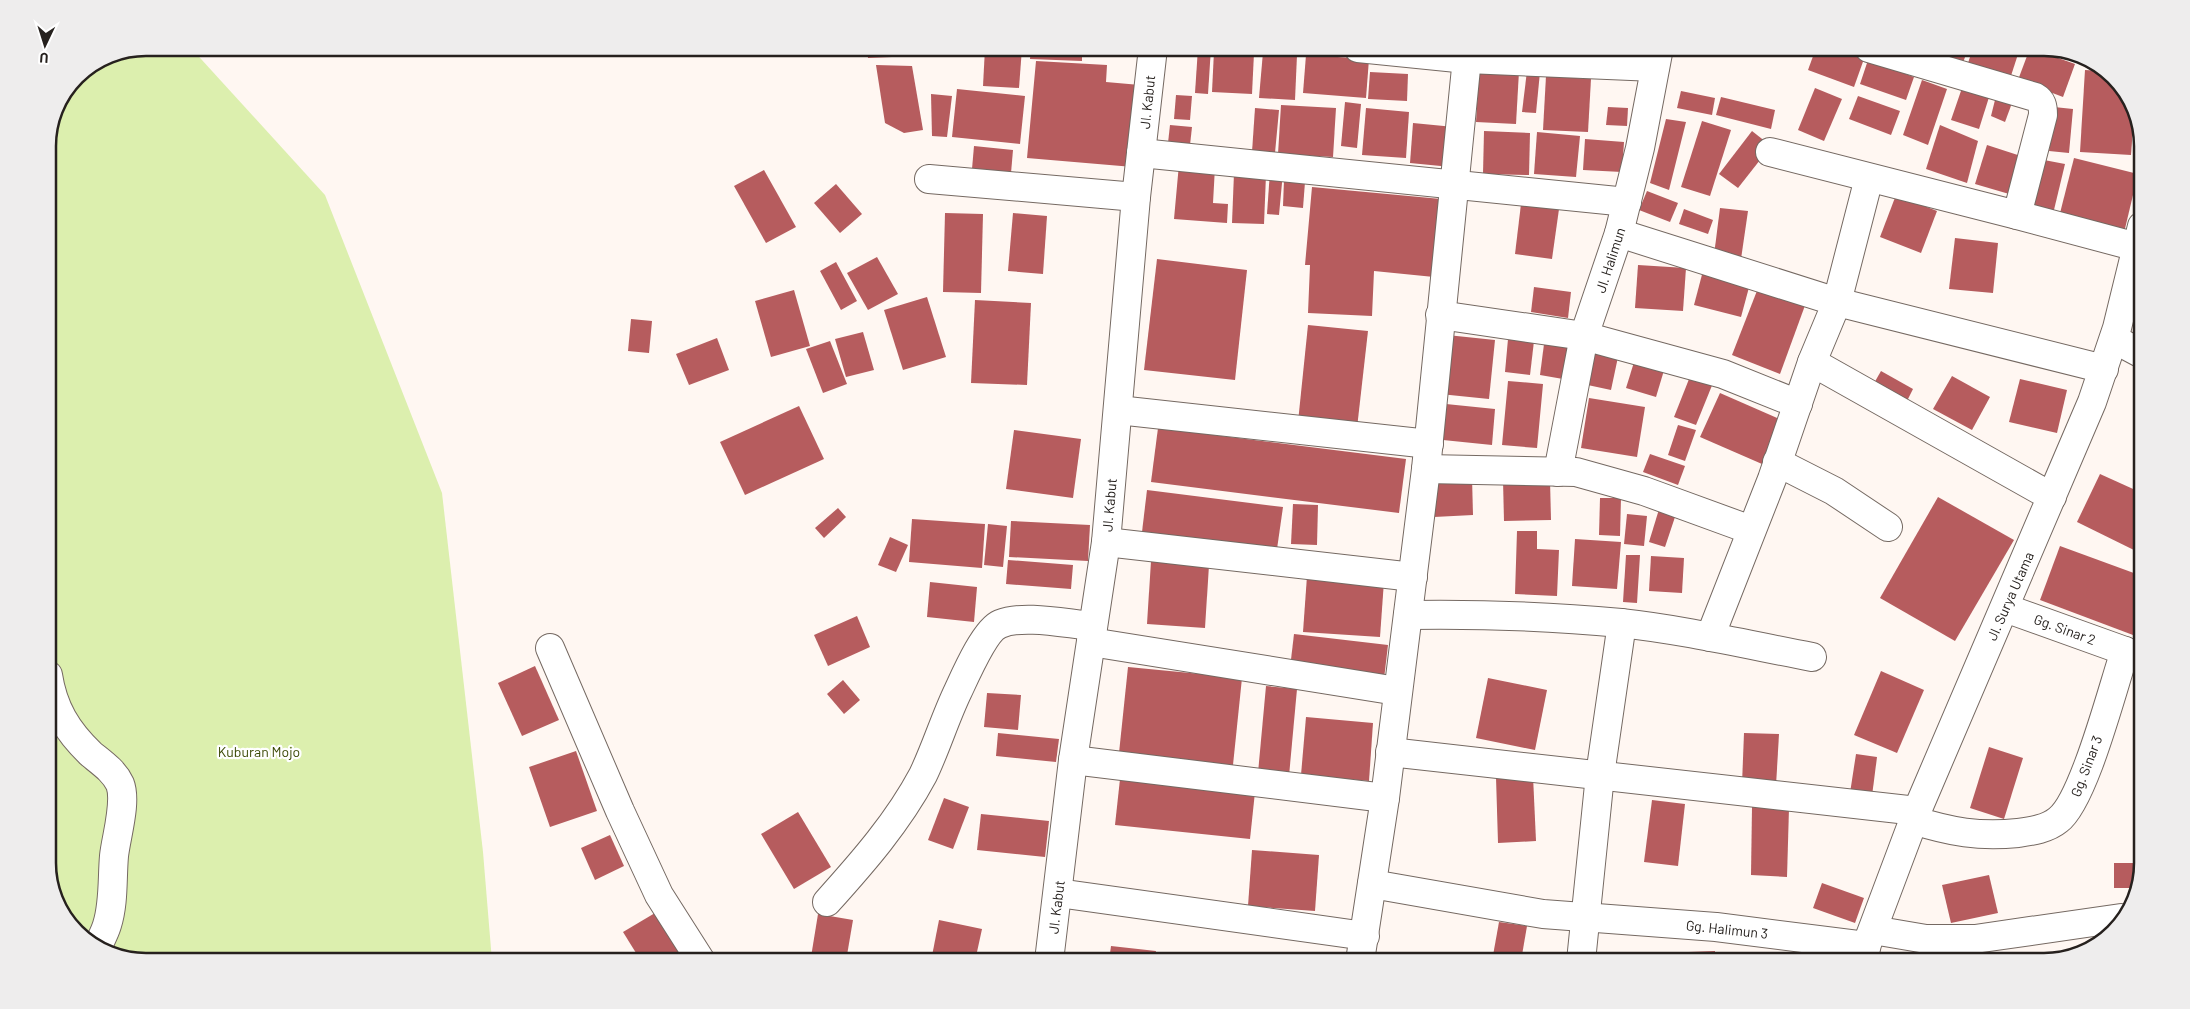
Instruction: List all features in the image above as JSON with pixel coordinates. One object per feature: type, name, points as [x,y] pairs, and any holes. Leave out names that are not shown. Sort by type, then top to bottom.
[{"type":"street","name":"Jl. Kabut","points":[[1050,953],[1073,760],[1106,542],[1136,197],[1152,56]]},
{"type":"street","points":[[1058,893],[1362,949],[1413,577],[1427,457],[1467,56]]},
{"type":"street","points":[[1610,56],[1657,57]]},
{"type":"street","points":[[1897,56],[2035,96],[2040,100],[2043,115],[2017,215]]},
{"type":"street","name":"Jl. Halimun","points":[[1558,472],[1584,336],[1619,233],[1640,148],[1657,57]]},
{"type":"street","points":[[1770,152],[2017,215],[2134,235]]},
{"type":"street","points":[[1141,153],[1627,202]]},
{"type":"street","points":[[1710,637],[1778,462],[1812,362],[1837,302],[1869,178]]},
{"type":"street","points":[[929,179],[1136,197]]},
{"type":"street","points":[[1619,233],[1837,302],[2104,369]]},
{"type":"street","name":"Jl. Surya Utama","points":[[1867,946],[1915,816],[2052,497],[2104,369],[2114,340],[2134,260]]},
{"type":"street","points":[[1440,315],[1584,336],[1723,374],[1798,404]]},
{"type":"street","points":[[2114,340],[2134,350]]},
{"type":"street","points":[[1812,362],[2052,497]]},
{"type":"street","points":[[1118,410],[1427,457],[1558,472],[1576,472],[1610,481],[1751,530]]},
{"type":"street","points":[[1778,462],[1834,491],[1888,527]]},
{"type":"street","points":[[1106,542],[1413,577]]},
{"type":"street","name":"Gg. Sinar 2","points":[[2005,608],[2134,643]]},
{"type":"street","points":[[1408,615],[1488,614],[1622,623],[1710,637],[1812,657]]},
{"type":"street","points":[[828,902],[868,857],[913,792],[924,772],[945,718],[968,671],[981,646],[998,625],[1017,619],[1397,691]]},
{"type":"street","points":[[1583,953],[1600,775],[1622,623]]},
{"type":"street","name":"Gg. Sinar 3","points":[[1390,752],[1600,775],[1915,816],[1945,830],[1986,836],[2031,832],[2059,820],[2072,802],[2134,643]]},
{"type":"street","points":[[550,648],[620,811],[659,895],[696,953]]},
{"type":"street","points":[[56,707],[59,716],[76,738],[109,769],[120,784],[122,796],[114,857],[113,894],[107,925],[100,941]]},
{"type":"street","points":[[1073,760],[1384,798]]},
{"type":"street","name":"Gg. Halimun 3","points":[[1372,884],[1512,910],[1587,918],[1716,927],[1867,946],[1926,939],[1975,938],[2114,919]]},
{"type":"green space","name":"Kuburan Mojo","points":[[140,56],[198,56],[325,195],[442,493],[483,852],[491,953],[134,952],[123,950],[101,941],[75,918],[68,908],[59,886],[56,869],[56,140],[59,123],[71,96],[91,75],[106,65]]},
{"type":"building","points":[[868,56],[892,57],[868,58]]},
{"type":"building","points":[[985,56],[1021,56],[1019,88],[983,86]]},
{"type":"building","points":[[1030,56],[1082,56],[1082,61],[1030,59]]},
{"type":"building","points":[[1197,56],[1210,56],[1208,94],[1195,93]]},
{"type":"building","points":[[1214,56],[1254,56],[1252,94],[1212,92]]},
{"type":"building","points":[[1263,56],[1297,56],[1295,100],[1259,98]]},
{"type":"building","points":[[1306,56],[1369,59],[1366,98],[1303,93]]},
{"type":"building","points":[[1813,56],[1865,56],[1854,87],[1808,70]]},
{"type":"building","points":[[1932,56],[1965,56],[1962,66]]},
{"type":"building","points":[[1970,56],[2017,56],[2008,85],[1965,72]]},
{"type":"building","points":[[2027,56],[2050,56],[2075,64],[2063,97],[2018,80]]},
{"type":"building","points":[[1868,60],[1914,77],[1906,100],[1860,84]]},
{"type":"building","points":[[1036,61],[1107,65],[1106,82],[1140,85],[1133,167],[1027,158]]},
{"type":"building","points":[[876,65],[912,66],[923,130],[904,133],[885,123]]},
{"type":"building","points":[[1479,69],[1519,71],[1516,124],[1476,122]]},
{"type":"building","points":[[2085,70],[2092,70],[2115,91],[2122,101],[2132,128],[2131,155],[2080,152]]},
{"type":"building","points":[[1527,71],[1540,72],[1536,113],[1522,112]]},
{"type":"building","points":[[1370,72],[1408,74],[1407,101],[1368,99]]},
{"type":"building","points":[[1546,76],[1591,79],[1588,132],[1543,130]]},
{"type":"building","points":[[1922,80],[1947,89],[1928,145],[1903,135]]},
{"type":"building","points":[[1963,85],[1990,94],[1979,129],[1951,120]]},
{"type":"building","points":[[1815,88],[1842,99],[1824,141],[1798,130]]},
{"type":"building","points":[[957,89],[1025,96],[1020,144],[952,137]]},
{"type":"building","points":[[1681,91],[1715,98],[1712,115],[1677,108]]},
{"type":"building","points":[[931,94],[952,96],[947,137],[932,136]]},
{"type":"building","points":[[1176,95],[1192,96],[1190,120],[1174,119]]},
{"type":"building","points":[[1858,96],[1900,111],[1891,135],[1849,119]]},
{"type":"building","points":[[1996,96],[2012,103],[2005,122],[1991,116]]},
{"type":"building","points":[[1721,97],[1775,110],[1771,129],[1716,115]]},
{"type":"building","points":[[1345,102],[1361,104],[1357,148],[1341,146]]},
{"type":"building","points":[[1281,105],[1336,108],[1333,157],[1278,154]]},
{"type":"building","points":[[1608,107],[1628,108],[1627,126],[1606,125]]},
{"type":"building","points":[[2054,107],[2073,109],[2069,153],[2049,151]]},
{"type":"building","points":[[1255,108],[1279,110],[1275,153],[1252,152]]},
{"type":"building","points":[[1366,108],[1409,112],[1406,158],[1362,155]]},
{"type":"building","points":[[1666,119],[1686,122],[1669,190],[1650,183]]},
{"type":"building","points":[[1702,121],[1731,130],[1710,196],[1681,187]]},
{"type":"building","points":[[1413,123],[1454,127],[1451,167],[1410,163]]},
{"type":"building","points":[[1170,125],[1192,127],[1190,145],[1168,143]]},
{"type":"building","points":[[1940,125],[1978,141],[1967,183],[1926,169]]},
{"type":"building","points":[[1484,131],[1530,133],[1529,175],[1483,174]]},
{"type":"building","points":[[1752,131],[1771,146],[1738,188],[1719,174]]},
{"type":"building","points":[[1537,132],[1580,136],[1576,177],[1534,174]]},
{"type":"building","points":[[1585,139],[1624,142],[1622,172],[1583,170]]},
{"type":"building","points":[[1987,145],[2027,158],[2016,196],[1975,184]]},
{"type":"building","points":[[974,146],[1013,150],[1011,173],[972,169]]},
{"type":"building","points":[[2074,158],[2134,173],[2134,191],[2123,237],[2058,221]]},
{"type":"building","points":[[2044,160],[2065,164],[2053,214],[2033,210]]},
{"type":"building","points":[[1179,164],[1215,167],[1213,203],[1228,204],[1227,223],[1174,219]]},
{"type":"building","points":[[764,170],[796,227],[766,243],[734,186]]},
{"type":"building","points":[[1270,171],[1283,172],[1279,215],[1267,214]]},
{"type":"building","points":[[1234,173],[1266,175],[1264,224],[1232,223]]},
{"type":"building","points":[[1284,180],[1305,182],[1303,208],[1283,206]]},
{"type":"building","points":[[836,184],[862,214],[840,233],[814,203]]},
{"type":"building","points":[[1312,187],[1441,199],[1434,277],[1374,271],[1372,316],[1308,313],[1310,265],[1305,265]]},
{"type":"building","points":[[1647,191],[1678,203],[1670,222],[1639,210]]},
{"type":"building","points":[[1896,195],[1937,211],[1921,253],[1880,237]]},
{"type":"building","points":[[1521,204],[1559,209],[1552,259],[1515,254]]},
{"type":"building","points":[[1720,208],[1748,211],[1741,259],[1714,255]]},
{"type":"building","points":[[1684,209],[1713,220],[1708,234],[1679,224]]},
{"type":"building","points":[[945,213],[983,214],[981,293],[943,292]]},
{"type":"building","points":[[1013,213],[1047,216],[1043,274],[1008,271]]},
{"type":"building","points":[[1955,238],[1998,243],[1993,293],[1949,289]]},
{"type":"building","points":[[877,257],[898,294],[868,310],[847,273]]},
{"type":"building","points":[[1157,259],[1247,270],[1235,380],[1144,370]]},
{"type":"building","points":[[836,262],[857,301],[841,310],[820,271]]},
{"type":"building","points":[[1638,265],[1686,268],[1683,311],[1635,308]]},
{"type":"building","points":[[1704,267],[1751,280],[1741,317],[1694,305]]},
{"type":"building","points":[[1760,283],[1807,300],[1780,374],[1732,355]]},
{"type":"building","points":[[1534,287],[1571,292],[1568,318],[1531,312]]},
{"type":"building","points":[[794,290],[810,346],[771,357],[755,301]]},
{"type":"building","points":[[927,297],[946,357],[903,370],[884,310]]},
{"type":"building","points":[[975,300],[1031,303],[1027,385],[971,383]]},
{"type":"building","points":[[631,319],[652,321],[649,353],[628,351]]},
{"type":"building","points":[[1308,325],[1368,331],[1357,428],[1298,422]]},
{"type":"building","points":[[863,332],[874,370],[846,377],[835,339]]},
{"type":"building","points":[[1447,335],[1495,340],[1489,399],[1440,394]]},
{"type":"building","points":[[717,338],[729,370],[689,385],[676,354]]},
{"type":"building","points":[[1508,339],[1534,341],[1530,375],[1505,372]]},
{"type":"building","points":[[830,341],[847,384],[823,393],[806,349]]},
{"type":"building","points":[[1544,344],[1568,348],[1563,379],[1540,375]]},
{"type":"building","points":[[1590,351],[1618,357],[1611,390],[1583,384]]},
{"type":"building","points":[[1635,359],[1665,367],[1656,397],[1626,388]]},
{"type":"building","points":[[1693,369],[1715,378],[1696,425],[1674,417]]},
{"type":"building","points":[[1881,371],[1913,389],[1906,403],[1873,385]]},
{"type":"building","points":[[1952,376],[1990,397],[1972,430],[1933,409]]},
{"type":"building","points":[[2020,379],[2067,390],[2057,433],[2009,422]]},
{"type":"building","points":[[1508,381],[1543,384],[1537,448],[1502,445]]},
{"type":"building","points":[[1720,393],[1782,420],[1762,464],[1700,437]]},
{"type":"building","points":[[1589,398],[1645,407],[1637,457],[1581,448]]},
{"type":"building","points":[[1446,404],[1495,409],[1492,445],[1443,440]]},
{"type":"building","points":[[799,406],[824,459],[745,495],[720,442]]},
{"type":"building","points":[[1678,425],[1696,430],[1685,461],[1668,455]]},
{"type":"building","points":[[1158,428],[1406,459],[1399,513],[1151,482]]},
{"type":"building","points":[[1014,430],[1081,439],[1073,498],[1006,489]]},
{"type":"building","points":[[1650,454],[1685,466],[1678,485],[1643,472]]},
{"type":"building","points":[[2100,474],[2134,489],[2134,550],[2077,522]]},
{"type":"building","points":[[1472,477],[1473,515],[1434,517],[1431,479]]},
{"type":"building","points":[[1503,480],[1550,480],[1551,520],[1504,521]]},
{"type":"building","points":[[1147,490],[1283,507],[1277,549],[1142,532]]},
{"type":"building","points":[[1938,497],[2014,540],[1955,641],[1880,598]]},
{"type":"building","points":[[1600,498],[1621,498],[1620,536],[1599,535]]},
{"type":"building","points":[[1293,504],[1318,505],[1317,545],[1291,544]]},
{"type":"building","points":[[1660,506],[1677,511],[1665,547],[1649,542]]},
{"type":"building","points":[[838,508],[846,517],[824,538],[815,528]]},
{"type":"building","points":[[1627,514],[1647,516],[1644,546],[1624,544]]},
{"type":"building","points":[[912,519],[985,524],[982,568],[909,562]]},
{"type":"building","points":[[1011,521],[1090,525],[1088,561],[1009,557]]},
{"type":"building","points":[[988,524],[1007,526],[1003,567],[984,565]]},
{"type":"building","points":[[1517,531],[1537,531],[1537,549],[1559,550],[1557,596],[1515,594]]},
{"type":"building","points":[[890,537],[908,545],[896,572],[878,565]]},
{"type":"building","points":[[1575,539],[1621,542],[1617,589],[1572,586]]},
{"type":"building","points":[[2060,546],[2134,573],[2133,635],[2040,600]]},
{"type":"building","points":[[1626,555],[1640,555],[1637,603],[1623,602]]},
{"type":"building","points":[[1651,556],[1684,558],[1682,593],[1649,591]]},
{"type":"building","points":[[1008,560],[1073,565],[1071,589],[1006,584]]},
{"type":"building","points":[[1151,561],[1209,565],[1205,628],[1147,624]]},
{"type":"building","points":[[1307,576],[1384,581],[1380,637],[1303,632]]},
{"type":"building","points":[[930,582],[977,587],[974,622],[927,617]]},
{"type":"building","points":[[857,616],[870,647],[828,666],[814,635]]},
{"type":"building","points":[[1294,634],[1388,645],[1384,679],[1290,668]]},
{"type":"building","points":[[535,666],[559,720],[522,736],[498,683]]},
{"type":"building","points":[[1128,667],[1242,678],[1233,765],[1119,753]]},
{"type":"building","points":[[1881,671],[1924,690],[1897,753],[1854,735]]},
{"type":"building","points":[[1488,678],[1547,690],[1535,750],[1476,738]]},
{"type":"building","points":[[843,680],[860,700],[844,714],[827,694]]},
{"type":"building","points":[[1266,686],[1297,689],[1289,776],[1258,773]]},
{"type":"building","points":[[987,693],[1021,695],[1018,730],[984,727]]},
{"type":"building","points":[[1306,717],[1373,723],[1369,781],[1301,775]]},
{"type":"building","points":[[998,733],[1059,739],[1056,762],[996,756]]},
{"type":"building","points":[[1744,733],[1779,734],[1776,786],[1742,784]]},
{"type":"building","points":[[1989,747],[2023,758],[2004,819],[1970,808]]},
{"type":"building","points":[[576,751],[597,811],[550,827],[529,767]]},
{"type":"building","points":[[1856,754],[1877,757],[1872,796],[1850,793]]},
{"type":"building","points":[[1533,776],[1536,841],[1498,843],[1496,777]]},
{"type":"building","points":[[1120,779],[1255,792],[1250,839],[1115,825]]},
{"type":"building","points":[[944,798],[969,807],[953,849],[928,840]]},
{"type":"building","points":[[1652,800],[1685,804],[1678,866],[1644,862]]},
{"type":"building","points":[[1752,807],[1789,808],[1787,877],[1751,875]]},
{"type":"building","points":[[798,812],[831,867],[794,889],[761,834]]},
{"type":"building","points":[[981,814],[1049,821],[1045,857],[977,850]]},
{"type":"building","points":[[610,835],[624,866],[595,880],[581,848]]},
{"type":"building","points":[[1252,850],[1319,855],[1315,911],[1248,906]]},
{"type":"building","points":[[2114,863],[2134,863],[2130,888],[2114,888]]},
{"type":"building","points":[[1989,875],[1998,913],[1951,923],[1942,885]]},
{"type":"building","points":[[1822,883],[1864,898],[1855,923],[1813,908]]},
{"type":"building","points":[[655,913],[679,951],[676,953],[636,953],[623,932]]},
{"type":"building","points":[[818,914],[853,920],[847,953],[812,953]]},
{"type":"building","points":[[939,920],[982,929],[977,953],[933,953]]},
{"type":"building","points":[[1499,922],[1527,926],[1522,953],[1493,953]]},
{"type":"building","points":[[1111,946],[1156,951],[1156,953],[1110,953]]},
{"type":"building","points":[[1961,948],[1995,953],[1960,953]]},
{"type":"building","points":[[1715,951],[1715,953],[1662,953]]}]
